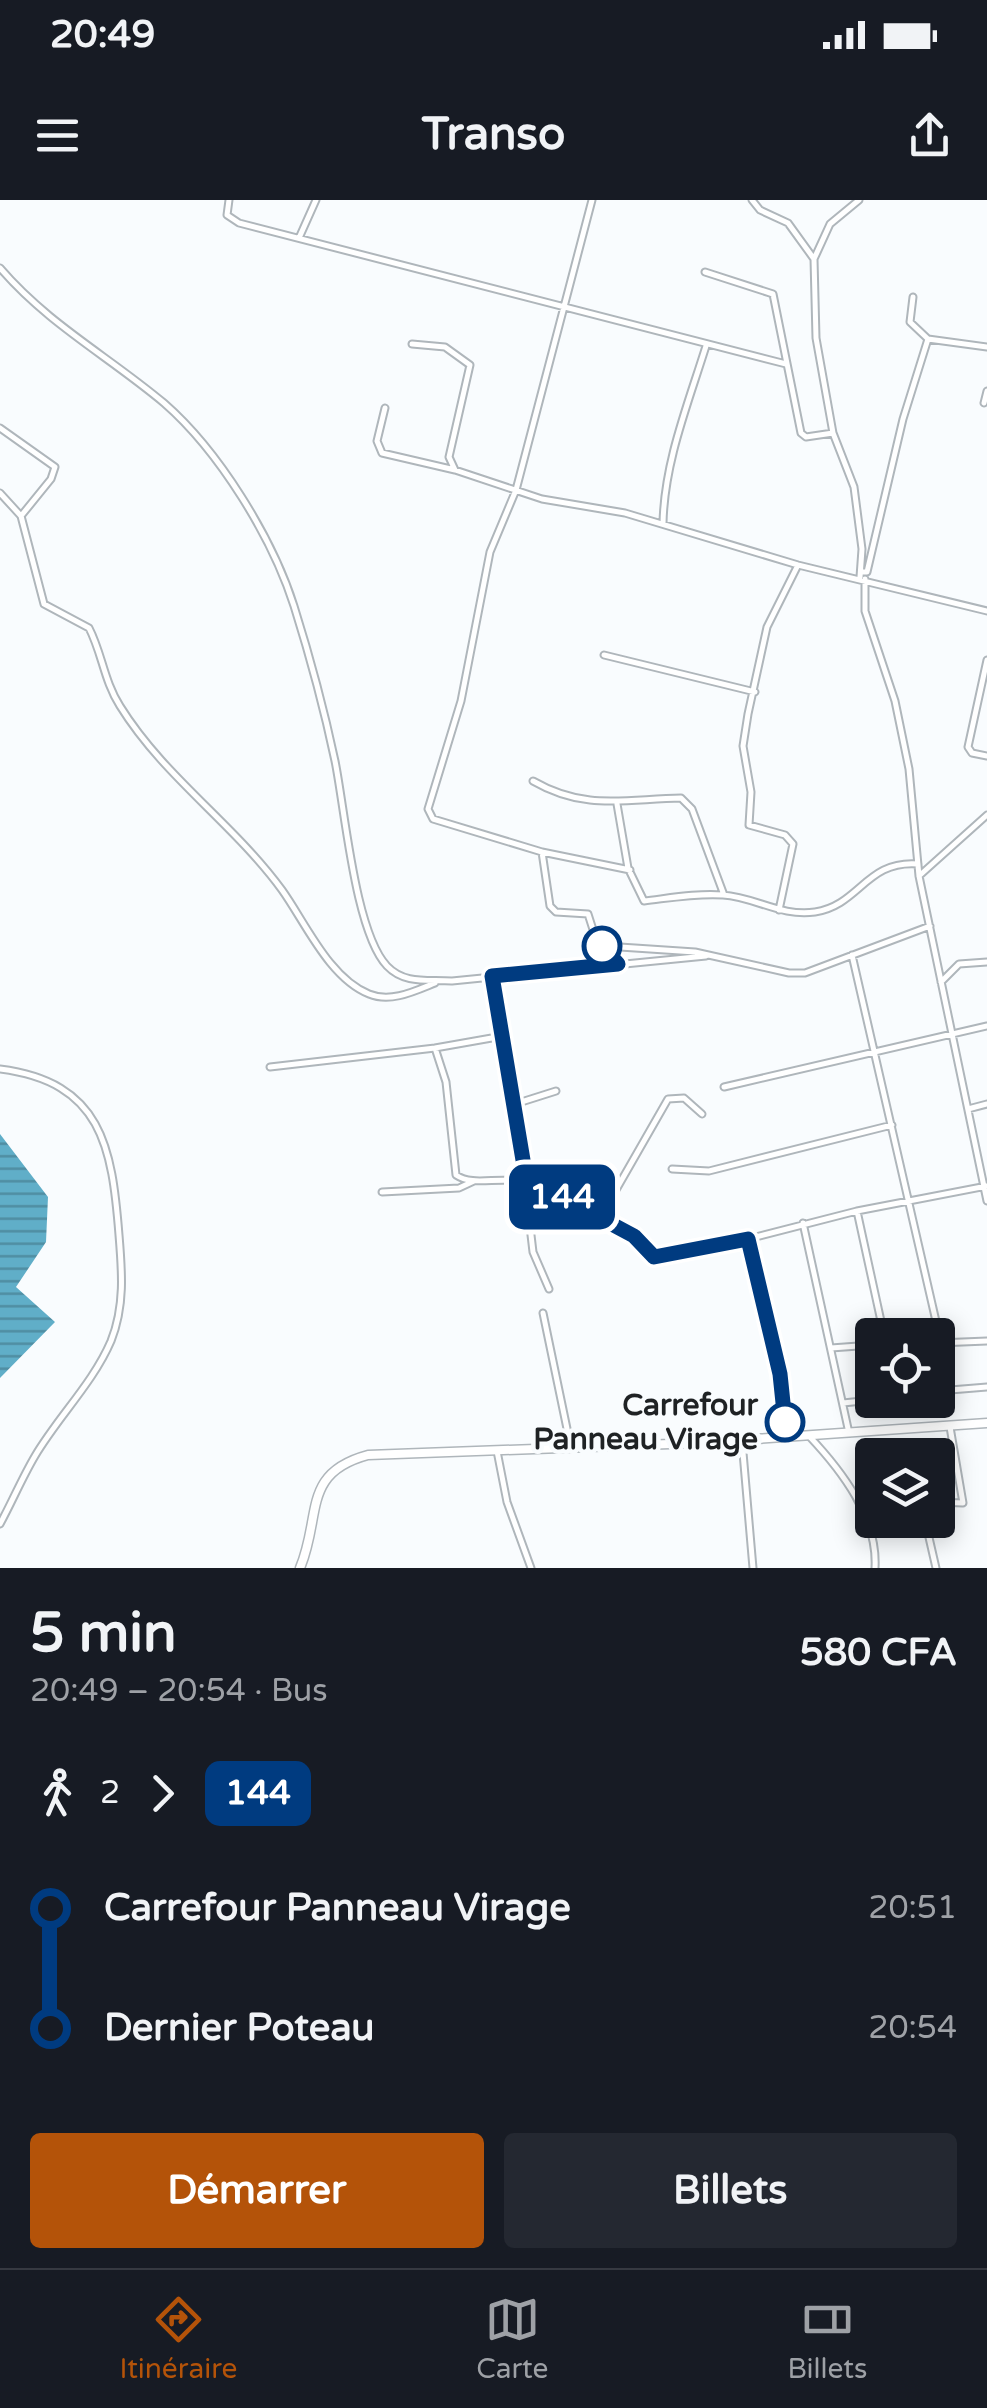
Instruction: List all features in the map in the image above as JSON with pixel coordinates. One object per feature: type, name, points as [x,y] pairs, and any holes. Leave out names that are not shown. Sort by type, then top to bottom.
[{"type":"street","points":[[229,200],[226,211],[232,220],[616,316],[706,346],[786,364]]},
{"type":"street","points":[[299,238],[316,200]]},
{"type":"street","points":[[592,200],[561,304],[516,490],[490,552],[462,701],[428,809],[433,818],[542,852],[630,870]]},
{"type":"street","points":[[752,200],[760,210],[788,223],[814,258]]},
{"type":"street","points":[[860,201],[830,224],[814,258],[816,338],[833,433],[854,488],[865,611],[895,700],[908,769],[919,876],[987,1201]]},
{"type":"street","points":[[0,268],[56,325],[165,404],[240,495],[270,546],[294,607],[319,691],[362,904],[376,948],[388,967],[406,978],[443,980],[706,956]]},
{"type":"street","points":[[705,272],[773,294],[801,433],[806,437],[833,433]]},
{"type":"street","points":[[913,297],[910,322],[928,340],[987,347]]},
{"type":"street","points":[[862,576],[867,572],[928,340]]},
{"type":"street","points":[[412,344],[444,347],[470,365],[449,457],[455,470]]},
{"type":"street","points":[[663,524],[664,496],[676,442],[706,346]]},
{"type":"street","points":[[984,403],[987,391]]},
{"type":"street","points":[[385,408],[377,441],[382,453],[455,470],[516,490],[663,524],[798,566],[862,576],[987,611]]},
{"type":"street","points":[[0,428],[54,467],[40,494],[21,516]]},
{"type":"street","points":[[0,493],[21,516],[44,604],[88,628],[104,677],[128,718],[172,776],[224,821],[281,889],[320,953],[358,988],[377,997],[407,994],[443,980]]},
{"type":"street","points":[[779,910],[794,844],[785,835],[749,825],[751,792],[744,746],[767,627],[798,566]]},
{"type":"street","points":[[604,655],[755,692]]},
{"type":"street","points":[[987,660],[968,747],[972,753],[987,756]]},
{"type":"street","points":[[533,781],[555,794],[617,804],[681,798],[688,803],[724,895]]},
{"type":"street","points":[[617,804],[630,870],[644,901],[724,895],[779,910],[820,911],[845,900],[885,867],[918,864]]},
{"type":"street","points":[[919,876],[987,815]]},
{"type":"street","points":[[542,852],[550,906],[556,912],[588,914],[602,946],[618,964]]},
{"type":"street","points":[[602,946],[672,948],[789,974],[830,966],[930,926]]},
{"type":"street","points":[[852,955],[911,1200],[934,1318]]},
{"type":"street","points":[[941,982],[959,964],[987,962]]},
{"type":"street","points":[[492,976],[530,1184],[525,1210],[533,1229],[534,1252],[549,1289]]},
{"type":"street","points":[[724,1087],[987,1026]]},
{"type":"street","points":[[270,1068],[503,1036]]},
{"type":"street","points":[[434,1048],[446,1082],[454,1170],[460,1180],[514,1179],[542,1187],[601,1216],[659,1258],[857,1211],[985,1186]]},
{"type":"street","points":[[0,1069],[26,1073],[64,1089],[106,1140],[114,1168],[122,1295],[111,1340],[98,1365],[34,1458],[0,1524]]},
{"type":"street","points":[[515,1104],[556,1091]]},
{"type":"street","points":[[601,1216],[668,1100],[684,1098],[702,1114]]},
{"type":"street","points":[[968,1109],[987,1104]]},
{"type":"street","points":[[672,1169],[709,1171],[892,1125]]},
{"type":"street","points":[[382,1192],[459,1188],[474,1181]]},
{"type":"street","points":[[527,1197],[540,1200],[542,1187]]},
{"type":"street","points":[[857,1211],[880,1318]]},
{"type":"street","points":[[803,1224],[849,1433]]},
{"type":"street","points":[[748,1239],[780,1374],[786,1437]]},
{"type":"street","points":[[543,1313],[570,1448]]},
{"type":"street","points":[[955,1342],[987,1341]]},
{"type":"street","points":[[831,1348],[855,1346]]},
{"type":"street","points":[[955,1389],[987,1386]]},
{"type":"street","points":[[843,1403],[855,1402]]},
{"type":"street","points":[[300,1568],[319,1487],[336,1467],[384,1452],[742,1440],[987,1423]]},
{"type":"street","points":[[950,1426],[952,1438]]},
{"type":"street","points":[[809,1436],[846,1476],[876,1549],[876,1568]]},
{"type":"street","points":[[742,1440],[753,1568]]},
{"type":"street","points":[[497,1450],[507,1502],[531,1568]]},
{"type":"street","points":[[955,1458],[962,1503],[955,1503]]},
{"type":"street","points":[[929,1538],[936,1568]]},
{"type":"water","points":[[0,1134],[48,1197],[46,1242],[16,1287],[55,1322],[0,1378]]},
{"type":"bus line","name":"144","points":[[602,946],[618,964],[492,976],[524,1166],[533,1182],[634,1236],[654,1257],[748,1239],[780,1374],[785,1422]]},
{"type":"place","name":"Carrefour Panneau Virage","points":[[785,1422]]}]
